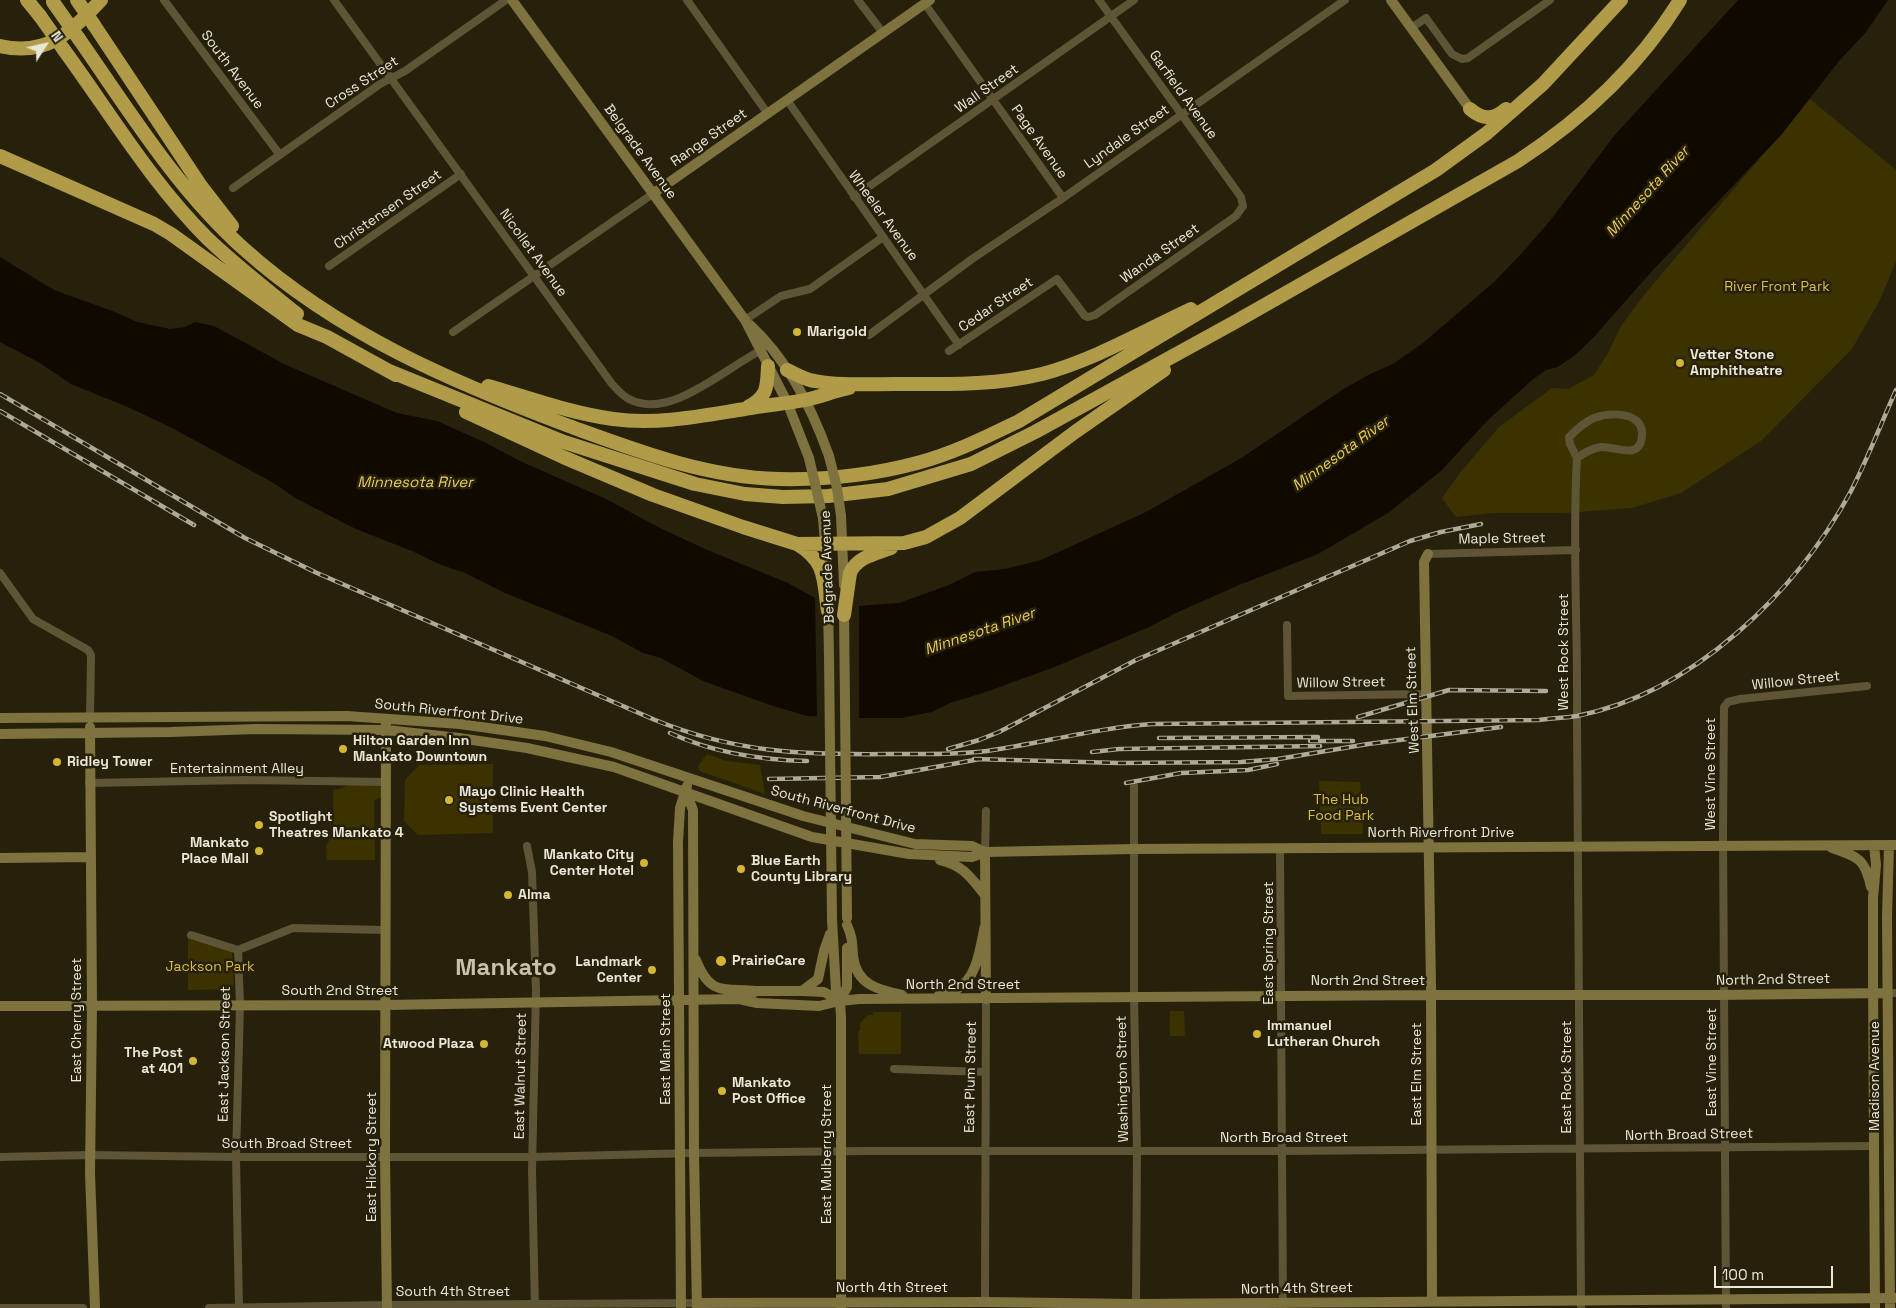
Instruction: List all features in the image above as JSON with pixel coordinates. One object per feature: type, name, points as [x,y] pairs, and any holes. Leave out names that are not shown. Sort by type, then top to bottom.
[{"type":"highway","points":[[27,0],[150,171],[200,230],[246,274],[327,337]]},
{"type":"highway","points":[[77,0],[201,186],[240,236],[286,282]]},
{"type":"highway","points":[[0,45],[17,45],[47,36],[76,12],[81,0]]},
{"type":"highway","points":[[0,45],[17,50],[35,48],[52,43],[80,22],[100,0]]},
{"type":"highway","points":[[53,1],[151,143],[194,198],[245,249],[286,282],[345,324],[398,354],[487,395],[640,452],[699,469],[778,479],[848,476],[918,463],[986,437],[1019,421],[1436,170],[1459,154],[1512,112],[1556,70],[1621,0]]},
{"type":"highway","points":[[389,371],[564,442],[694,484],[783,497],[828,496],[888,489],[971,464],[1035,432],[1474,187],[1546,143],[1600,97],[1626,70],[1671,15],[1680,0]]},
{"type":"highway","points":[[1470,109],[1482,118],[1494,118],[1556,70]]},
{"type":"highway","points":[[1459,154],[1469,142],[1474,131],[1470,109]]},
{"type":"highway","points":[[0,156],[154,224],[298,325],[327,337],[442,401],[572,461],[653,495],[797,544],[815,556],[825,572],[828,611]]},
{"type":"highway","points":[[787,370],[816,382],[867,384],[981,384],[1042,374],[1098,353],[1263,274]]},
{"type":"highway","points":[[844,614],[847,573],[857,562],[865,557],[926,537],[960,518],[1075,432],[1235,322]]},
{"type":"highway","points":[[744,409],[760,400],[765,393],[768,366]]},
{"type":"highway","points":[[439,374],[490,386],[548,405],[614,419],[667,421],[705,417],[805,400],[867,384]]},
{"type":"highway","points":[[797,544],[904,544]]},
{"type":"main road","name":"Belgrade Avenue","points":[[512,0],[745,320],[787,402],[809,458],[823,518],[825,572]]},
{"type":"main road","points":[[1391,0],[1470,109]]},
{"type":"main road","name":"Range Street","points":[[654,193],[928,2]]},
{"type":"main road","name":"Belgrade Avenue","points":[[745,320],[764,338],[787,370],[805,400],[829,456],[837,488],[847,573]]},
{"type":"main road","name":"West Elm Street","points":[[1428,554],[1424,562],[1429,847]]},
{"type":"main road","name":"Belgrade Avenue","points":[[828,611],[832,931]]},
{"type":"main road","name":"Belgrade Avenue","points":[[844,614],[847,922]]},
{"type":"main road","name":"South Riverfront Drive","points":[[0,718],[346,716],[460,724],[545,736],[610,752],[803,816],[880,836],[914,844],[972,846],[985,852]]},
{"type":"main road","name":"East Cherry Street","points":[[90,717],[92,1006],[90,1155],[95,1308]]},
{"type":"main road","name":"East Hickory Street","points":[[386,718],[385,1156],[387,1306]]},
{"type":"main road","name":"South Riverfront Drive","points":[[0,734],[256,729],[387,730],[459,738],[527,748],[614,767],[812,837],[909,854],[972,857],[985,852]]},
{"type":"main road","name":"East Main Street","points":[[681,1306],[679,833],[680,808],[689,778]]},
{"type":"main road","name":"East Main Street","points":[[686,792],[693,810],[694,1153],[697,1306]]},
{"type":"main road","name":"Madison Avenue","points":[[1874,845],[1876,865],[1873,898],[1875,1303]]},
{"type":"main road","name":"North Riverfront Drive","points":[[985,852],[1134,849],[1893,845]]},
{"type":"main road","name":"Madison Avenue","points":[[1892,1301],[1893,845]]},
{"type":"main road","points":[[1824,846],[1861,860],[1867,869],[1873,898]]},
{"type":"main road","name":"East Elm Street","points":[[1429,847],[1432,1301]]},
{"type":"main road","name":"East Plum Street","points":[[985,852],[986,999]]},
{"type":"main road","points":[[909,854],[955,864],[969,875],[985,895]]},
{"type":"main road","points":[[0,858],[90,857]]},
{"type":"main road","points":[[847,922],[853,938],[853,958],[857,971],[865,980],[877,990],[923,999],[955,991],[966,983],[974,969],[985,926]]},
{"type":"main road","points":[[840,1001],[847,987],[847,922]]},
{"type":"main road","points":[[832,931],[836,991],[840,1001]]},
{"type":"main road","points":[[802,991],[818,979],[824,951],[832,931]]},
{"type":"main road","points":[[694,954],[703,976],[709,984],[720,989],[757,991]]},
{"type":"main road","name":"North 2nd Street","points":[[739,999],[757,991],[802,991],[824,992],[840,1001]]},
{"type":"main road","name":"North 2nd Street","points":[[680,1000],[739,999],[757,1003],[819,1006],[840,1001],[923,999],[1431,994],[1725,995],[1892,992]]},
{"type":"main road","name":"South 2nd Street","points":[[0,1006],[386,1005],[680,1000]]},
{"type":"main road","name":"East Mulberry Street","points":[[840,1001],[842,1152],[841,1305]]},
{"type":"main road","name":"North 4th Street","points":[[697,1306],[985,1302],[1136,1306],[1432,1301],[1467,1304],[1581,1304],[1875,1303],[1892,1301]]},
{"type":"street","name":"South Avenue","points":[[164,0],[280,155]]},
{"type":"street","name":"Nicollet Avenue","points":[[334,0],[612,384],[629,400],[645,405],[672,401],[687,395],[760,351]]},
{"type":"street","name":"Cross Street","points":[[233,188],[380,84],[405,71],[506,0]]},
{"type":"street","points":[[687,0],[768,114]]},
{"type":"street","points":[[858,0],[883,33]]},
{"type":"street","name":"Garfield Avenue","points":[[1099,0],[1241,196],[1243,206]]},
{"type":"street","name":"Wall Street","points":[[854,197],[1134,0]]},
{"type":"street","name":"Lyndale Street","points":[[869,335],[972,259],[1063,198],[1345,0]]},
{"type":"street","points":[[1411,28],[1426,18],[1452,54],[1462,60],[1468,58],[1550,0]]},
{"type":"street","name":"Page Avenue","points":[[928,2],[993,100],[1063,198]]},
{"type":"street","name":"Wheeler Avenue","points":[[787,100],[959,345]]},
{"type":"street","name":"Christensen Street","points":[[329,266],[461,174]]},
{"type":"street","name":"Range Street","points":[[453,332],[654,193]]},
{"type":"street","name":"Wanda Street","points":[[1057,279],[1081,312],[1088,317],[1095,315],[1236,216],[1243,206]]},
{"type":"street","points":[[745,320],[781,296],[810,289],[883,237]]},
{"type":"street","name":"Cedar Street","points":[[950,351],[1057,279]]},
{"type":"street","name":"West Rock Street","points":[[1576,458],[1598,447],[1608,447],[1628,452],[1636,448],[1640,444],[1642,435],[1635,419],[1626,416],[1604,415],[1592,419],[1570,437],[1570,444],[1576,458],[1578,846]]},
{"type":"street","name":"Maple Street","points":[[1428,554],[1576,550]]},
{"type":"street","points":[[0,573],[32,619],[88,650],[91,655],[90,717]]},
{"type":"street","name":"Willow Street","points":[[1287,626],[1288,696],[1425,694]]},
{"type":"street","name":"Willow Street","points":[[1728,702],[1740,699],[1867,686]]},
{"type":"street","name":"West Vine Street","points":[[1723,846],[1724,707],[1728,702]]},
{"type":"street","name":"Entertainment Alley","points":[[89,783],[246,780],[386,782]]},
{"type":"street","name":"Washington Street","points":[[1134,786],[1134,998],[1137,1150],[1136,1306]]},
{"type":"street","points":[[985,852],[986,811]]},
{"type":"street","name":"East Walnut Street","points":[[527,846],[532,872],[535,1003],[532,1157],[535,1306]]},
{"type":"street","name":"East Rock Street","points":[[1578,846],[1581,1304]]},
{"type":"street","name":"East Vine Street","points":[[1723,846],[1726,1303]]},
{"type":"street","name":"East Spring Street","points":[[1280,848],[1283,1305]]},
{"type":"street","points":[[191,935],[238,950],[293,928],[386,930]]},
{"type":"street","name":"East Jackson Street","points":[[238,950],[240,1005],[236,1158],[239,1308]]},
{"type":"street","name":"East Plum Street","points":[[985,1302],[984,1150],[986,999]]},
{"type":"street","points":[[894,1070],[985,1072]]},
{"type":"street","name":"North Broad Street","points":[[694,1153],[1874,1146]]},
{"type":"street","name":"South Broad Street","points":[[0,1157],[90,1155],[236,1158],[532,1157],[694,1153]]},
{"type":"street","name":"South 4th Street","points":[[209,1308],[697,1306]]},
{"type":"street","points":[[0,1308],[82,1308]]},
{"type":"green space","name":"River Front Park","points":[[1810,99],[1896,170],[1896,261],[1880,300],[1852,349],[1761,441],[1681,493],[1632,508],[1565,513],[1494,513],[1456,517],[1442,498],[1460,473],[1499,427],[1552,388],[1568,389],[1594,375],[1608,353],[1621,326],[1644,295]]},
{"type":"green space","points":[[707,754],[726,761],[760,765],[765,794],[700,771],[698,766]]},
{"type":"green space","name":"Mayo Clinic Health Systems Event Center","points":[[493,764],[493,833],[418,835],[404,821],[405,780],[419,765]]},
{"type":"green space","name":"The Hub Food Park","points":[[1319,781],[1360,782],[1363,834],[1321,834]]},
{"type":"green space","points":[[348,785],[379,785],[381,787],[381,797],[374,801],[375,860],[327,860],[326,846],[334,832],[333,790]]},
{"type":"green space","name":"Jackson Park","points":[[188,936],[232,952],[234,983],[231,989],[188,990]]},
{"type":"green space","points":[[1170,1011],[1184,1011],[1185,1036],[1170,1036]]},
{"type":"green space","points":[[873,1012],[901,1012],[901,1054],[859,1054],[858,1031],[860,1031],[860,1023],[868,1015],[873,1015]]},
{"type":"water","name":"Minnesota River","points":[[1738,0],[1888,0],[1866,32],[1839,61],[1782,134],[1575,355],[1558,367],[1546,370],[1532,380],[1487,421],[1441,471],[1388,513],[1318,554],[1239,585],[1149,627],[1057,666],[950,703],[932,712],[901,718],[807,716],[703,681],[661,658],[643,653],[612,636],[505,593],[465,573],[356,529],[297,499],[272,482],[170,427],[71,384],[40,363],[0,342],[0,257],[54,290],[137,322],[170,329],[185,327],[195,322],[214,326],[286,365],[397,413],[437,421],[520,461],[606,499],[658,527],[705,549],[788,583],[815,598],[844,607],[899,603],[949,585],[975,572],[1005,569],[1041,560],[1146,512],[1243,457],[1342,390],[1370,374],[1393,364],[1423,343],[1494,282],[1523,252],[1549,222],[1614,136]]},
{"type":"pier","points":[[815,595],[845,604],[859,603],[859,721],[817,719]]},
{"type":"railway","points":[[0,394],[245,538],[317,573],[655,720],[714,739],[770,750],[828,754],[926,754],[987,751],[1110,729],[1152,724],[1539,720],[1577,716],[1620,704],[1661,685],[1700,661],[1737,633],[1771,601],[1802,566],[1828,529],[1851,491],[1896,390]]},
{"type":"railway","points":[[0,411],[194,525]]},
{"type":"railway","points":[[948,749],[999,732],[1136,660],[1410,541],[1441,532],[1481,524]]},
{"type":"railway","points":[[1358,717],[1449,690],[1546,691]]},
{"type":"railway","points":[[974,759],[1119,763],[1241,762],[1278,759],[1368,744],[1501,727]]},
{"type":"railway","points":[[670,733],[703,746],[737,754],[807,761]]},
{"type":"railway","points":[[1159,738],[1318,737]]},
{"type":"railway","points":[[1310,741],[1353,741]]},
{"type":"railway","points":[[1092,752],[1119,749],[1320,746]]},
{"type":"railway","points":[[769,779],[880,777],[980,759]]},
{"type":"railway","points":[[1126,783],[1181,773],[1248,770],[1277,764]]},
{"type":"place","name":"Marigold","points":[[797,332]]},
{"type":"place","name":"Vetter Stone Amphitheatre","points":[[1680,363]]},
{"type":"place","name":"Hilton Garden Inn Mankato Downtown","points":[[343,749]]},
{"type":"place","name":"Ridley Tower","points":[[57,762]]},
{"type":"place","name":"Mayo Clinic Health Systems Event Center","points":[[449,800]]},
{"type":"place","name":"Spotlight Theatres Mankato 4","points":[[259,825]]},
{"type":"place","name":"Mankato Place Mall","points":[[259,851]]},
{"type":"place","name":"Mankato City Center Hotel","points":[[644,863]]},
{"type":"place","name":"Blue Earth County Library","points":[[741,869]]},
{"type":"place","name":"Alma","points":[[508,895]]},
{"type":"place","name":"PrairieCare","points":[[721,961]]},
{"type":"place","name":"Landmark Center","points":[[652,970]]},
{"type":"place","name":"Immanuel Lutheran Church","points":[[1257,1034]]},
{"type":"place","name":"Atwood Plaza","points":[[484,1044]]},
{"type":"place","name":"The Post at 401","points":[[193,1061]]},
{"type":"place","name":"Mankato Post Office","points":[[722,1091]]},
{"type":"district","name":"Mankato","points":[[506,968]]}]
